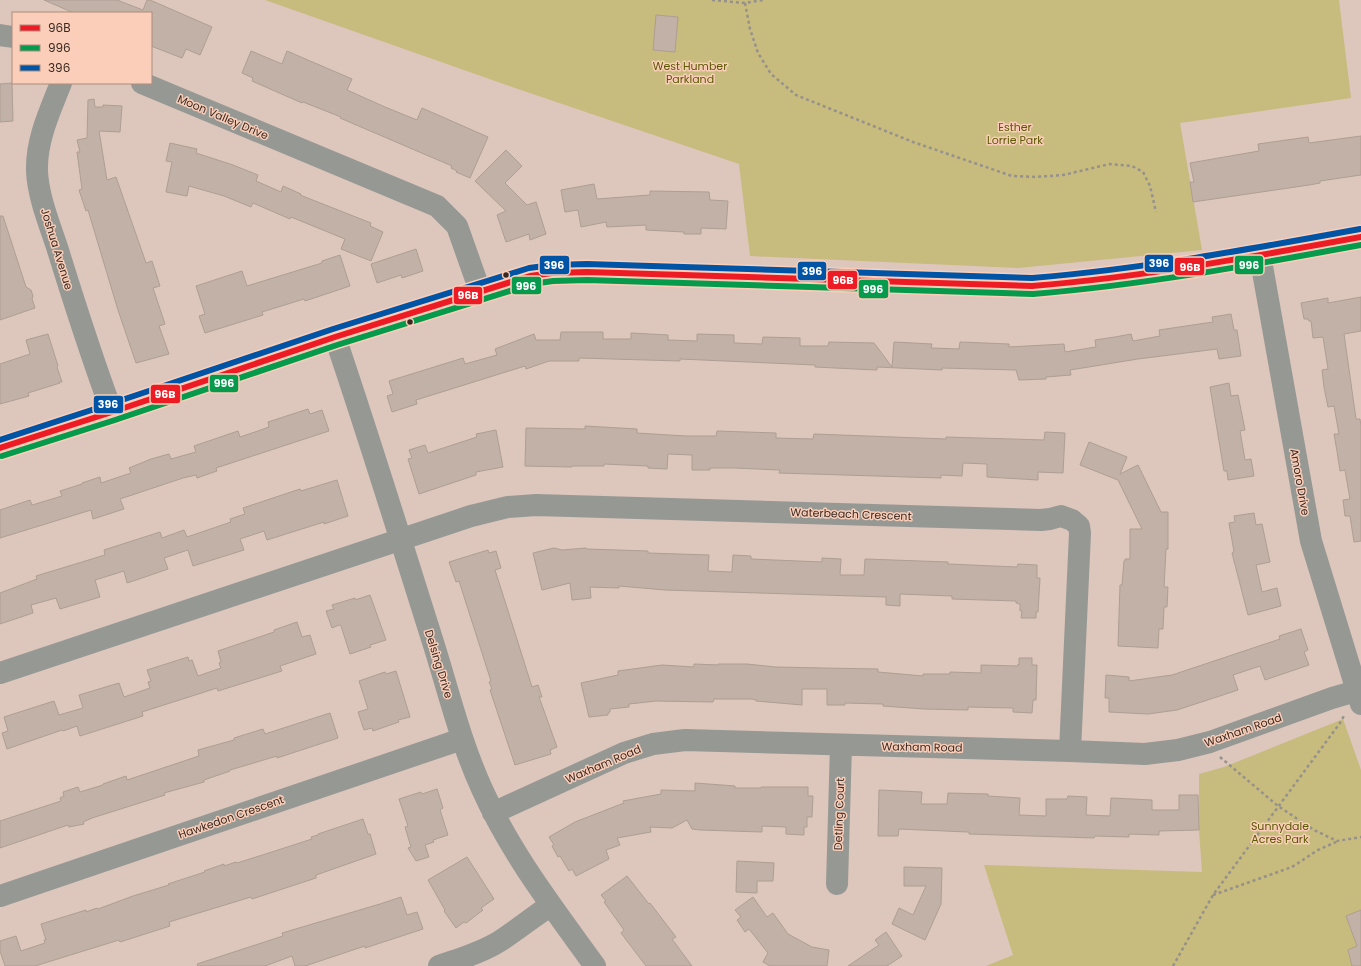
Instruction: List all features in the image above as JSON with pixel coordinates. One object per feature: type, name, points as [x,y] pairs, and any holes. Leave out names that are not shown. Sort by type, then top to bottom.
[{"type":"street","points":[[0,35],[12,37]]},
{"type":"street","name":"Joshua Avenue","points":[[61,84],[41,135],[37,172],[41,196],[66,277],[112,412]]},
{"type":"street","name":"Moon Valley Drive","points":[[144,84],[437,206],[457,226],[480,291]]},
{"type":"street","points":[[0,448],[335,337],[530,276],[552,273],[587,272],[1032,286],[1075,283],[1174,270],[1361,237]]},
{"type":"street","name":"Amoro Drive","points":[[1260,255],[1311,541],[1359,698]]},
{"type":"street","name":"Delsing Drive","points":[[335,337],[432,640],[462,739],[482,789],[493,813],[516,854],[551,906],[595,966]]},
{"type":"street","name":"Waterbeach Crescent","points":[[400,540],[471,516],[508,507],[536,505],[1041,520],[1061,516],[1072,520],[1079,526],[1080,533],[1070,751]]},
{"type":"street","points":[[0,673],[400,540]]},
{"type":"street","name":"Waxham Road","points":[[493,813],[624,753],[653,744],[684,740],[1145,754],[1178,750],[1210,742],[1332,698],[1359,698]]},
{"type":"street","name":"Hawkedon Crescent","points":[[0,896],[462,739]]},
{"type":"street","name":"Detling Court","points":[[837,884],[841,745]]},
{"type":"street","points":[[439,966],[465,957],[499,942],[531,918],[551,906]]},
{"type":"path","points":[[712,0],[745,3],[763,0]]},
{"type":"path","points":[[745,3],[750,29],[758,53],[771,74],[796,95],[913,142],[1012,176],[1035,177],[1063,175],[1110,164],[1132,166],[1143,172],[1150,186],[1156,212]]},
{"type":"path","points":[[1173,966],[1213,895],[1359,698]]},
{"type":"path","points":[[1210,742],[1219,757],[1278,806],[1314,830],[1337,841]]},
{"type":"path","points":[[1213,895],[1292,867],[1318,850],[1337,841],[1361,837]]},
{"type":"green space","name":"Esther Lorrie Park","points":[[265,0],[1339,0],[1351,98],[1180,123],[1202,250],[1018,268],[750,256],[739,164],[515,88]]},
{"type":"green space","name":"Sunnydale Acres Park","points":[[1343,719],[1361,770],[1361,966],[986,966],[1013,955],[984,865],[1202,872],[1199,830],[1199,774],[1224,767]]},
{"type":"building","points":[[44,0],[117,0],[143,10],[147,0],[150,0],[212,27],[200,55],[186,49],[182,58],[152,46],[152,12],[72,12]]},
{"type":"building","points":[[656,15],[678,17],[675,52],[653,50]]},
{"type":"building","points":[[251,51],[282,64],[287,51],[352,79],[347,90],[385,107],[417,120],[422,108],[488,137],[470,178],[456,172],[457,171],[451,168],[452,166],[340,118],[341,117],[303,102],[302,103],[252,81],[253,78],[242,73]]},
{"type":"building","points":[[12,83],[13,121],[0,122],[0,84]]},
{"type":"building","points":[[94,99],[95,107],[103,107],[103,105],[122,106],[120,132],[99,131],[107,180],[116,177],[146,263],[152,261],[160,286],[153,288],[165,324],[159,326],[169,354],[136,363],[118,310],[88,210],[86,211],[79,190],[82,189],[77,152],[80,152],[77,140],[87,138],[88,100]]},
{"type":"building","points":[[1361,136],[1361,175],[1320,181],[1320,183],[1309,185],[1193,202],[1190,182],[1194,182],[1190,163],[1259,151],[1258,144],[1308,137],[1309,143]]},
{"type":"building","points":[[170,143],[197,149],[196,153],[258,175],[256,181],[281,192],[283,186],[301,194],[300,195],[371,223],[370,226],[383,232],[371,261],[341,249],[345,239],[291,217],[290,219],[253,203],[251,207],[224,196],[189,186],[187,196],[166,192],[172,162],[166,161]]},
{"type":"building","points":[[506,150],[522,166],[505,183],[527,205],[536,202],[546,234],[530,240],[529,234],[506,242],[497,215],[506,211],[475,181]]},
{"type":"building","points":[[594,184],[597,199],[650,195],[650,191],[709,192],[710,200],[728,201],[726,229],[701,228],[701,234],[684,234],[684,232],[646,230],[646,225],[607,227],[606,222],[581,227],[578,210],[565,212],[561,190]]},
{"type":"building","points":[[0,216],[3,216],[26,287],[31,290],[35,308],[0,320]]},
{"type":"building","points":[[416,249],[423,271],[402,278],[401,275],[377,283],[371,264]]},
{"type":"building","points":[[340,255],[350,286],[305,301],[304,299],[262,312],[263,315],[205,333],[199,316],[205,314],[196,286],[242,271],[247,286],[322,263],[322,261]]},
{"type":"building","points":[[1361,297],[1361,331],[1344,334],[1356,419],[1360,419],[1361,426],[1361,541],[1354,542],[1350,516],[1345,516],[1343,500],[1350,499],[1345,470],[1340,471],[1334,434],[1339,434],[1334,406],[1328,407],[1324,387],[1322,370],[1328,369],[1323,337],[1313,338],[1311,321],[1304,319],[1301,303],[1328,298],[1328,303]]},
{"type":"building","points":[[1231,314],[1234,330],[1237,330],[1241,356],[1219,359],[1217,349],[1138,359],[1070,370],[1071,375],[1046,377],[1046,379],[1019,380],[1016,370],[942,368],[942,370],[877,367],[877,370],[815,367],[815,365],[680,359],[680,361],[579,358],[579,361],[549,361],[526,369],[525,366],[416,400],[417,404],[392,412],[387,396],[393,394],[389,381],[463,358],[465,364],[497,355],[495,349],[534,334],[536,340],[560,340],[561,332],[603,332],[603,339],[631,339],[631,333],[668,335],[668,340],[697,341],[697,334],[734,335],[734,343],[762,344],[763,337],[800,338],[800,346],[828,346],[829,342],[874,343],[892,367],[894,342],[932,344],[931,348],[959,349],[960,342],[1009,344],[1009,347],[1064,344],[1065,352],[1096,347],[1095,340],[1131,334],[1133,341],[1160,336],[1159,330],[1213,322],[1212,317]]},
{"type":"building","points":[[48,334],[62,382],[28,393],[29,396],[0,404],[0,364],[30,354],[26,340]]},
{"type":"building","points":[[1229,383],[1231,396],[1238,395],[1245,430],[1240,431],[1245,460],[1251,459],[1254,476],[1228,480],[1227,471],[1224,471],[1210,387]]},
{"type":"building","points":[[308,409],[310,414],[322,410],[329,431],[216,468],[217,471],[197,478],[196,475],[183,478],[120,499],[124,509],[93,519],[91,510],[0,538],[0,510],[30,500],[32,505],[62,496],[60,491],[82,483],[100,477],[101,483],[131,473],[129,468],[151,459],[169,454],[171,459],[196,452],[194,446],[238,431],[240,437],[269,427],[268,422]]},
{"type":"building","points":[[585,426],[637,429],[637,433],[686,436],[716,436],[717,431],[776,433],[776,438],[813,439],[814,434],[946,439],[946,437],[1044,440],[1045,432],[1065,433],[1063,473],[1038,472],[1038,480],[987,477],[987,464],[963,463],[962,476],[941,475],[941,478],[779,473],[780,470],[734,468],[692,470],[692,455],[668,454],[667,469],[648,468],[648,466],[604,464],[604,466],[572,467],[525,466],[526,428],[585,429]]},
{"type":"building","points":[[496,430],[503,467],[476,472],[476,475],[419,494],[408,459],[412,458],[409,450],[425,445],[428,453],[477,437],[476,434]]},
{"type":"building","points":[[1089,442],[1127,457],[1120,474],[1138,465],[1161,512],[1168,512],[1168,549],[1166,549],[1164,587],[1168,587],[1167,607],[1164,607],[1163,629],[1159,629],[1158,648],[1118,646],[1120,585],[1122,585],[1124,561],[1125,559],[1130,559],[1130,529],[1142,529],[1118,480],[1080,465]]},
{"type":"building","points":[[337,480],[348,516],[267,540],[264,531],[240,539],[244,550],[193,566],[188,550],[164,558],[168,569],[127,583],[124,571],[95,580],[100,597],[60,609],[56,598],[31,605],[33,613],[0,624],[0,593],[37,579],[36,576],[105,555],[104,550],[160,532],[162,538],[184,530],[187,537],[231,522],[230,519],[245,514],[243,508],[300,489],[301,491]]},
{"type":"building","points":[[1254,513],[1256,525],[1262,524],[1270,562],[1256,565],[1262,592],[1277,588],[1281,606],[1248,615],[1232,553],[1234,552],[1229,523],[1235,522],[1234,516]]},
{"type":"building","points":[[554,548],[562,550],[586,548],[648,551],[648,553],[709,555],[708,571],[732,572],[733,555],[751,556],[751,559],[822,562],[822,558],[841,559],[840,575],[864,575],[865,559],[948,562],[948,564],[1017,567],[1018,564],[1037,565],[1037,578],[1040,578],[1038,612],[1036,612],[1036,618],[1021,618],[1022,611],[1020,611],[1020,604],[1016,603],[1016,601],[952,599],[952,596],[900,594],[900,606],[886,605],[886,597],[665,590],[619,586],[619,588],[590,587],[591,598],[572,600],[570,583],[542,590],[533,553]]},
{"type":"building","points":[[488,550],[489,553],[496,551],[501,568],[495,570],[532,687],[538,685],[542,697],[539,697],[557,747],[550,750],[551,754],[515,765],[490,690],[492,689],[489,682],[491,681],[459,581],[456,582],[449,562]]},
{"type":"building","points":[[370,595],[386,640],[350,654],[341,626],[339,625],[332,628],[326,611],[334,609],[332,605]]},
{"type":"building","points":[[297,622],[302,637],[310,635],[316,654],[280,666],[282,671],[218,691],[217,688],[142,712],[143,716],[80,736],[77,726],[7,749],[2,733],[8,731],[4,717],[54,701],[59,715],[83,708],[79,695],[119,683],[124,697],[150,688],[148,682],[151,681],[147,670],[188,657],[189,661],[192,660],[198,676],[221,668],[218,651],[274,632],[274,630]]},
{"type":"building","points":[[1301,629],[1308,650],[1304,652],[1309,665],[1265,680],[1260,666],[1233,675],[1238,690],[1177,710],[1148,714],[1109,712],[1109,698],[1105,698],[1106,675],[1129,677],[1129,681],[1172,675],[1280,639],[1279,636]]},
{"type":"building","points":[[1019,658],[1032,658],[1032,665],[1037,665],[1036,700],[1033,700],[1032,713],[1013,712],[1013,708],[968,707],[968,710],[924,709],[883,706],[883,704],[845,703],[845,705],[827,705],[827,689],[802,689],[802,705],[756,701],[752,699],[714,699],[713,702],[656,701],[629,704],[629,707],[610,709],[608,715],[589,717],[581,683],[618,675],[618,671],[662,665],[694,667],[694,664],[747,664],[775,667],[878,669],[878,672],[923,676],[923,674],[950,674],[950,672],[981,673],[981,665],[1018,666]]},
{"type":"building","points":[[396,671],[410,717],[398,720],[399,722],[373,731],[372,728],[364,730],[358,712],[368,709],[359,681],[385,672],[386,674]]},
{"type":"building","points":[[330,713],[338,738],[277,758],[277,756],[230,770],[204,780],[204,782],[164,793],[165,795],[92,818],[83,822],[84,824],[69,827],[68,825],[0,848],[0,821],[61,801],[60,798],[64,796],[63,792],[78,787],[80,792],[126,776],[127,780],[199,756],[198,750],[234,740],[234,738],[263,729],[265,734]]},
{"type":"building","points":[[695,783],[735,786],[735,788],[808,787],[808,796],[813,796],[812,817],[807,817],[807,827],[804,827],[804,835],[786,834],[786,827],[762,826],[762,832],[692,829],[687,820],[672,828],[650,827],[651,832],[617,838],[620,845],[606,850],[609,859],[576,876],[572,869],[569,871],[560,856],[558,857],[552,846],[554,845],[549,837],[575,822],[624,803],[623,801],[661,794],[661,790],[695,791]]},
{"type":"building","points":[[437,789],[443,808],[440,810],[448,835],[433,840],[434,842],[425,845],[429,857],[416,861],[408,848],[411,847],[405,827],[408,826],[399,799]]},
{"type":"building","points":[[879,790],[922,792],[921,804],[947,804],[948,793],[988,794],[988,796],[1020,798],[1019,815],[1046,816],[1046,799],[1067,799],[1068,796],[1087,797],[1086,815],[1110,816],[1111,798],[1152,800],[1152,810],[1179,810],[1179,795],[1198,795],[1199,830],[1159,831],[1159,835],[1129,834],[1129,837],[1095,836],[1094,838],[969,834],[969,832],[899,829],[898,836],[878,836]]},
{"type":"building","points":[[363,819],[368,834],[370,834],[376,854],[316,875],[316,878],[252,899],[251,897],[169,922],[170,926],[120,942],[119,940],[35,966],[5,966],[0,951],[0,941],[16,936],[21,951],[45,943],[44,940],[46,940],[41,924],[86,910],[86,912],[97,908],[98,909],[169,885],[168,884],[224,864],[224,866],[237,863],[312,839],[311,837],[318,834]]},
{"type":"building","points":[[467,857],[494,899],[481,908],[483,910],[466,923],[464,922],[456,928],[444,911],[445,910],[428,880]]},
{"type":"building","points":[[737,861],[774,863],[773,881],[757,881],[757,893],[736,892]]},
{"type":"building","points":[[904,867],[942,868],[941,904],[925,940],[892,924],[899,908],[913,915],[926,886],[904,886]]},
{"type":"building","points":[[627,876],[676,937],[672,939],[692,966],[646,966],[621,933],[624,930],[604,902],[606,901],[601,895]]},
{"type":"building","points":[[401,897],[407,915],[417,912],[423,929],[305,966],[295,966],[292,956],[265,966],[198,966],[197,964],[283,936],[282,933]]},
{"type":"building","points":[[753,897],[767,917],[773,913],[788,934],[812,947],[829,950],[827,966],[770,966],[763,962],[768,953],[749,929],[745,932],[737,920],[741,917],[735,910]]},
{"type":"building","points":[[1361,910],[1361,966],[1352,966],[1348,950],[1357,946],[1346,916]]},
{"type":"building","points":[[886,932],[902,956],[887,966],[848,966],[879,945],[875,940]]},
{"type":"transit line","name":"396","points":[[0,440],[333,329],[529,268],[552,265],[587,264],[1032,278],[1155,264],[1360,229]]},
{"type":"transit line","name":"96B","points":[[0,448],[335,337],[530,276],[552,273],[587,272],[1032,286],[1156,272],[1361,237]]},
{"type":"transit line","name":"996","points":[[2,456],[115,420],[337,345],[532,284],[553,281],[587,280],[1033,294],[1156,280],[1361,245]]},
{"type":"park label","name":"West Humber Parkland","points":[[690,72]]}]
